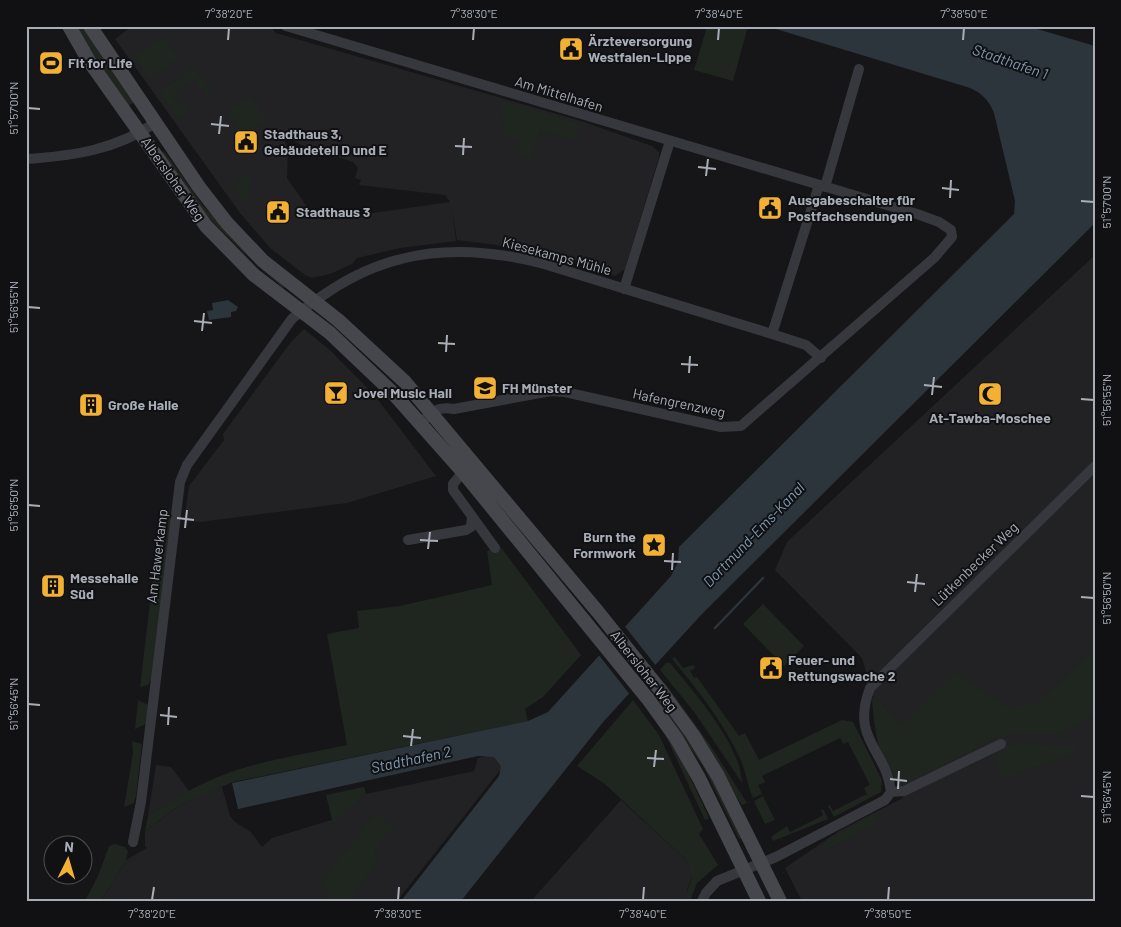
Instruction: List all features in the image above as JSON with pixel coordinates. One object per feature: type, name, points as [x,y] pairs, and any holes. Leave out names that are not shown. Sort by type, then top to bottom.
[{"type":"main road","name":"Albersloher Weg","points":[[69,26],[80,48],[187,203],[206,226],[254,275],[330,333],[366,365],[463,472],[648,699],[676,738],[699,778],[759,901]]},
{"type":"main road","name":"Albersloher Weg","points":[[90,26],[199,188],[238,236],[263,261],[375,353],[437,409],[475,464],[658,687],[693,735],[718,776],[780,901]]},
{"type":"main road","points":[[463,472],[475,464]]},
{"type":"street","name":"Am Mittelhafen","points":[[286,26],[822,186],[939,222],[951,230]]},
{"type":"street","points":[[772,334],[859,69]]},
{"type":"street","points":[[26,159],[90,152],[116,144],[140,133],[155,123]]},
{"type":"street","name":"Kiesekamps Mühle","points":[[624,289],[670,141]]},
{"type":"street","name":"Hafengrenzweg","points":[[437,409],[454,409],[558,392],[600,399],[721,427],[733,428],[741,426],[934,258],[952,237],[951,230]]},
{"type":"street","name":"Kiesekamps Mühle","points":[[314,302],[350,277],[375,267],[432,252],[452,251],[514,256],[806,345],[821,358]]},
{"type":"street","points":[[300,311],[314,302]]},
{"type":"street","name":"Am Hawerkamp","points":[[133,842],[141,802],[182,474],[291,320],[300,311]]},
{"type":"street","points":[[421,424],[437,409]]},
{"type":"street","name":"Lütkenbecker Weg","points":[[891,792],[889,780],[865,731],[866,700],[875,682],[1095,466]]},
{"type":"street","points":[[463,472],[453,484],[453,490],[495,548]]},
{"type":"street","points":[[408,540],[466,530],[471,527],[472,517]]},
{"type":"street","points":[[702,901],[706,892],[717,881],[761,863],[885,800],[891,792],[904,791],[1001,744]]},
{"type":"shaded area","points":[[76,26],[85,26],[135,102],[128,106],[89,50]]},
{"type":"shaded area","points":[[132,26],[270,26],[276,33],[581,121],[652,146],[659,152],[659,157],[625,269],[615,276],[575,261],[569,266],[497,245],[457,240],[452,208],[456,241],[400,248],[357,258],[352,264],[330,274],[312,278],[305,275],[270,248],[240,213],[115,39]],"holes":[[[281,132],[299,144],[353,162],[358,168],[355,178],[361,180],[359,185],[445,195],[450,202],[324,220],[312,214],[287,178],[288,149]]]},
{"type":"shaded area","points":[[704,26],[748,26],[733,81],[694,70],[706,30]]},
{"type":"shaded area","points":[[163,37],[180,58],[150,78],[135,56]]},
{"type":"shaded area","points":[[195,67],[199,78],[202,77],[213,93],[208,96],[193,79],[171,97],[190,109],[178,118],[159,92]]},
{"type":"shaded area","points":[[251,96],[267,120],[244,136],[226,112]]},
{"type":"shaded area","points":[[503,101],[581,124],[576,138],[581,140],[571,140],[540,130],[531,159],[517,154],[521,140],[502,134]]},
{"type":"shaded area","points":[[164,151],[203,206],[286,285],[283,288],[243,252],[200,209],[161,153]]},
{"type":"shaded area","points":[[252,170],[248,202],[244,202],[232,185]]},
{"type":"shaded area","points":[[1095,255],[1095,901],[802,901],[785,868],[839,831],[903,798],[862,658],[775,570],[787,542]]},
{"type":"shaded area","points":[[304,329],[331,351],[375,396],[436,476],[347,503],[200,522],[184,520],[189,486],[224,440],[223,434],[291,342]]},
{"type":"shaded area","points":[[169,508],[171,517],[152,678],[148,685],[140,687],[154,569]]},
{"type":"shaded area","points":[[500,546],[581,655],[543,697],[525,709],[528,721],[233,782],[180,805],[145,831],[148,816],[203,783],[269,761],[347,745],[327,634],[359,628],[357,611],[400,606],[492,585],[487,551]]},
{"type":"shaded area","points":[[763,604],[804,646],[784,666],[743,624]]},
{"type":"shaded area","points":[[1095,649],[1095,714],[1060,733],[1022,733],[996,738],[904,784],[895,779],[889,770],[879,746],[872,698],[877,699],[898,723],[904,722],[955,672],[1009,709],[1034,703],[1048,694]]},
{"type":"shaded area","points":[[675,657],[683,668],[693,665],[695,668],[690,671],[694,678],[697,677],[739,736],[745,733],[759,760],[842,720],[853,722],[882,780],[881,792],[834,817],[828,806],[830,805],[833,811],[867,794],[864,788],[870,785],[848,742],[843,744],[840,738],[762,776],[765,782],[758,785],[762,794],[753,798],[742,763],[733,744],[709,706],[672,659]]},
{"type":"shaded area","points":[[666,663],[670,663],[691,688],[725,736],[740,768],[742,783],[695,713],[660,670]]},
{"type":"shaded area","points":[[665,683],[710,745],[747,803],[742,805],[662,685]]},
{"type":"shaded area","points":[[656,692],[688,735],[744,837],[739,839],[703,766],[652,696]]},
{"type":"shaded area","points":[[138,700],[148,705],[146,724],[135,729]]},
{"type":"shaded area","points":[[633,700],[659,735],[703,829],[699,834],[718,865],[697,883],[690,901],[684,901],[692,877],[686,860],[605,784],[577,766]]},
{"type":"shaded area","points":[[663,730],[674,743],[709,818],[705,820]]},
{"type":"shaded area","points":[[132,741],[142,744],[136,796],[134,803],[124,807],[133,753]]},
{"type":"shaded area","points":[[1029,743],[1055,747],[1078,747],[1074,754],[1003,778],[993,760],[994,755],[1016,744]]},
{"type":"shaded area","points":[[495,755],[502,765],[501,769],[397,901],[101,901],[126,860],[147,848],[145,846],[145,831],[180,805],[216,788],[222,787],[230,816],[235,822],[251,832],[262,847],[272,838],[338,818],[366,794],[474,771],[478,758]]},
{"type":"shaded area","points":[[156,765],[171,767],[189,791],[148,816]]},
{"type":"shaded area","points":[[364,787],[366,794],[333,824],[326,795]]},
{"type":"shaded area","points":[[763,796],[775,820],[765,824],[754,801]]},
{"type":"shaded area","points":[[621,800],[686,860],[692,876],[687,890],[690,901],[531,901]]},
{"type":"shaded area","points":[[823,809],[828,819],[773,841],[771,837],[787,826],[790,832],[820,817],[823,815],[821,810]]},
{"type":"shaded area","points":[[377,812],[394,827],[373,853],[380,859],[349,901],[330,901],[324,896],[329,890],[320,883]]},
{"type":"shaded area","points":[[873,815],[877,816],[880,820],[825,851],[822,845],[840,832]]},
{"type":"shaded area","points":[[115,844],[125,847],[128,851],[126,860],[101,901],[85,901],[98,876],[109,846]]},
{"type":"water","points":[[766,26],[1027,26],[1095,46],[1095,223],[701,615],[604,721],[461,901],[401,901],[499,776],[501,766],[494,757],[478,756],[238,809],[232,783],[528,721],[548,712],[671,576],[678,562],[679,547],[1014,214],[1015,201],[994,113],[990,104],[980,94],[967,87]]},
{"type":"water","points":[[228,300],[238,307],[236,311],[231,312],[231,317],[209,320],[207,311],[213,310],[212,303]]},
{"type":"pier","points":[[623,624],[657,667],[631,696],[598,654]]},
{"type":"waterway","points":[[715,628],[763,578]]},
{"type":"place","name":"Ärzteversorgung Westfalen-Lippe","points":[[571,49]]},
{"type":"place","name":"Fit for Life","points":[[51,63]]},
{"type":"place","name":"Stadthaus 3, Gebäudeteil D und E","points":[[246,142]]},
{"type":"place","name":"Ausgabeschalter für Postfachsendungen","points":[[770,208]]},
{"type":"place","name":"Stadthaus 3","points":[[278,212]]},
{"type":"place","name":"FH Münster","points":[[485,388]]},
{"type":"place","name":"Jovel Music Hall","points":[[336,393]]},
{"type":"place","name":"At-Tawba-Moschee","points":[[990,394]]},
{"type":"place","name":"Große Halle","points":[[91,405]]},
{"type":"place","name":"Burn the Formwork","points":[[654,545]]},
{"type":"place","name":"Messehalle Süd","points":[[53,586]]},
{"type":"place","name":"Feuer- und Rettungswache 2","points":[[771,668]]},
{"type":"water label","name":"Stadthafen 1","points":[[1010,62]]},
{"type":"water label","name":"Dortmund-Ems-Kanal","points":[[754,535]]},
{"type":"water label","name":"Stadthafen 2","points":[[411,760]]}]
